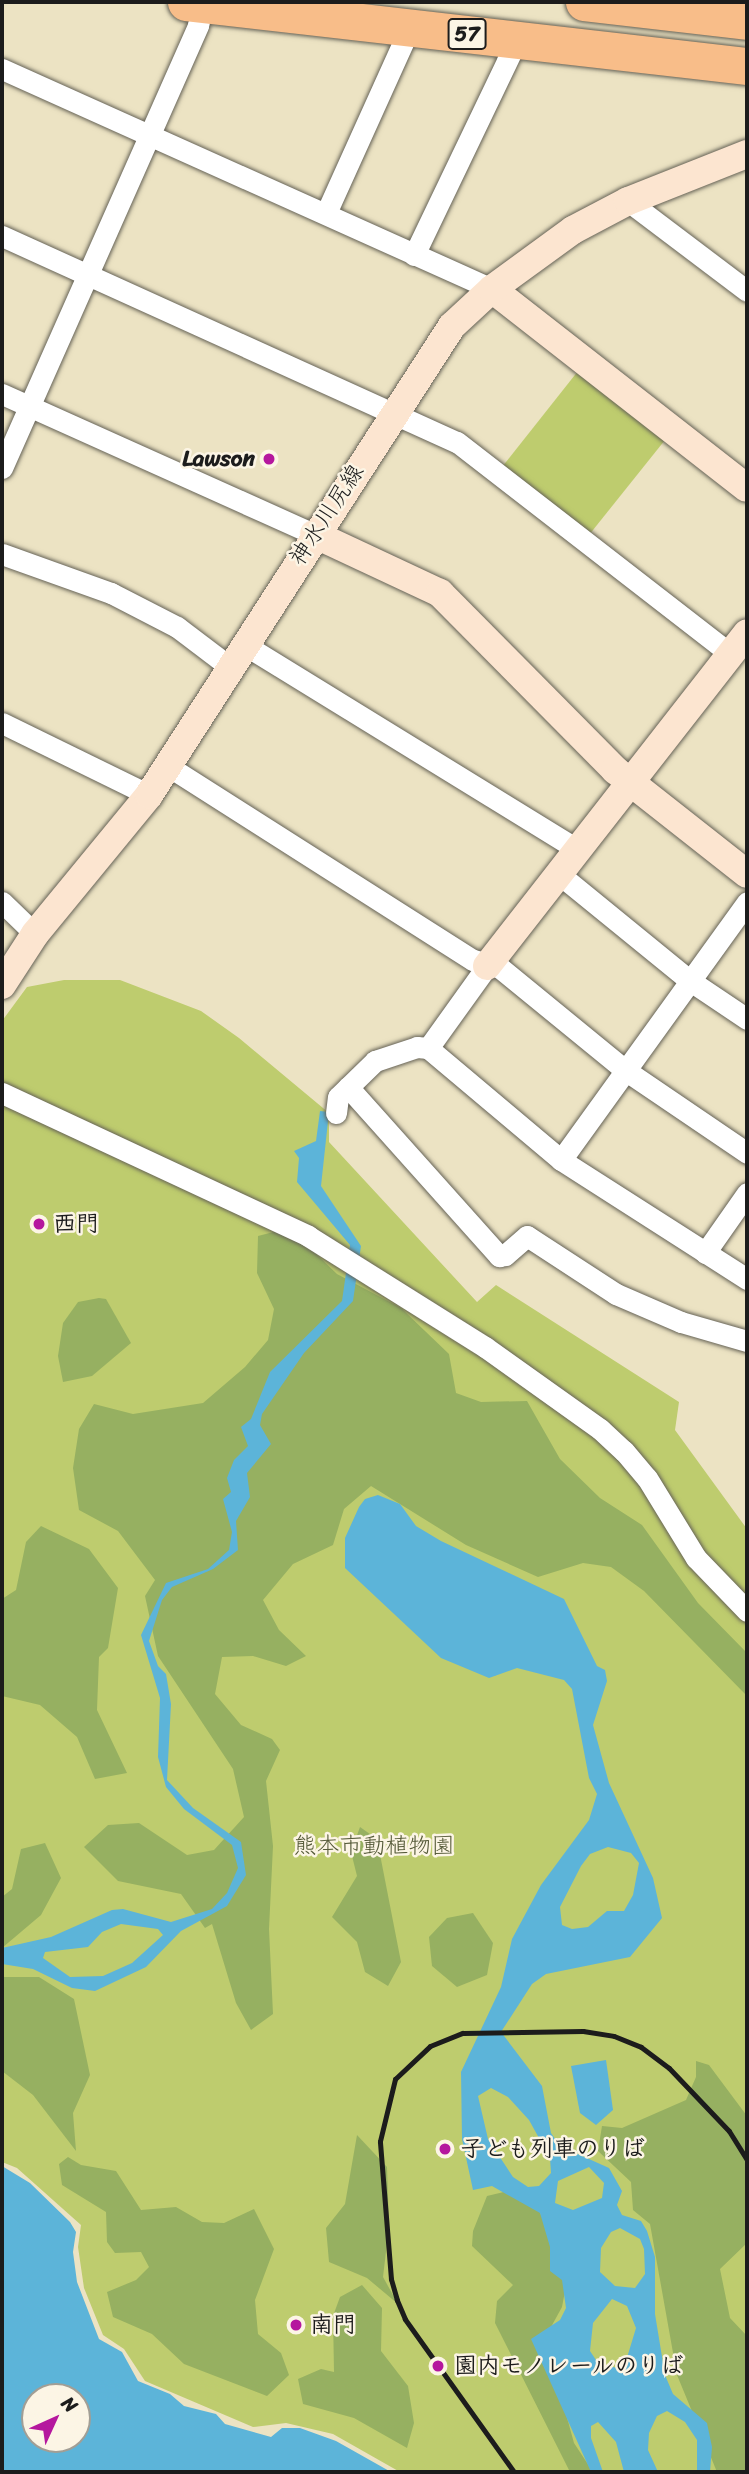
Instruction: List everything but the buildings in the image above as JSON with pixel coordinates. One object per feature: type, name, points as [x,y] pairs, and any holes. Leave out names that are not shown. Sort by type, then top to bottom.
[{"type":"highway","name":"57","points":[[198,2],[747,66]]},
{"type":"highway","points":[[583,2],[747,21]]},
{"type":"street","points":[[2,468],[149,134],[198,2]]},
{"type":"street","points":[[327,211],[410,27]]},
{"type":"street","points":[[415,255],[517,40]]},
{"type":"street","points":[[2,69],[327,211],[415,255],[492,289],[747,488]]},
{"type":"street","name":"神水川尻線","points":[[2,985],[35,934],[149,794],[445,334],[492,289],[554,242],[628,201],[747,154]]},
{"type":"street","points":[[628,201],[747,291]]},
{"type":"street","points":[[2,236],[394,411],[457,442],[739,644],[487,966],[428,1048]]},
{"type":"street","points":[[2,394],[440,593],[631,782],[747,874]]},
{"type":"street","points":[[2,554],[111,593],[238,656],[578,850]]},
{"type":"street","points":[[2,723],[149,794]]},
{"type":"street","points":[[168,766],[487,966],[499,967],[625,1070],[747,1153]]},
{"type":"street","points":[[559,874],[690,980],[747,1019]]},
{"type":"street","points":[[2,902],[35,934]]},
{"type":"street","points":[[561,1160],[747,902]]},
{"type":"street","points":[[336,1113],[338,1097],[374,1062],[417,1047],[428,1048],[561,1160],[747,1279]]},
{"type":"street","points":[[348,1087],[499,1256],[505,1255],[527,1236],[615,1294],[681,1322],[746,1339]]},
{"type":"street","points":[[2,1093],[308,1236],[485,1347],[600,1429],[624,1451],[647,1478],[696,1558],[747,1611]]},
{"type":"street","points":[[705,1253],[747,1193]]},
{"type":"green space","points":[[582,366],[669,435],[589,535],[502,467]]},
{"type":"green space","name":"熊本市動植物園","points":[[64,980],[120,980],[201,1011],[239,1038],[329,1113],[329,1142],[477,1302],[496,1285],[679,1402],[675,1430],[747,1529],[747,2472],[400,2472],[333,2434],[286,2423],[253,2427],[145,2381],[124,2349],[103,2335],[84,2288],[78,2247],[81,2225],[17,2168],[2,2162],[2,1021],[27,987]]},
{"type":"green space","points":[[289,1228],[337,1274],[401,1308],[449,1354],[456,1393],[481,1402],[527,1401],[560,1459],[600,1498],[642,1525],[698,1603],[747,1653],[747,1696],[644,1591],[611,1567],[583,1563],[538,1577],[466,1545],[371,1486],[344,1509],[333,1545],[293,1564],[263,1600],[279,1630],[306,1656],[286,1666],[253,1656],[222,1657],[215,1694],[241,1725],[272,1739],[280,1750],[266,1781],[273,1846],[269,1929],[273,2014],[251,2030],[236,2003],[212,1924],[205,1928],[181,1894],[118,1881],[84,1847],[108,1825],[139,1823],[187,1855],[214,1850],[244,1817],[233,1769],[158,1656],[145,1596],[155,1580],[118,1531],[79,1510],[73,1468],[79,1429],[94,1404],[133,1414],[203,1403],[245,1367],[268,1340],[274,1309],[257,1273],[258,1236]]},
{"type":"green space","points":[[106,1299],[131,1343],[92,1376],[63,1382],[58,1356],[63,1323],[78,1302]]},
{"type":"green space","points":[[41,1526],[89,1549],[118,1588],[108,1648],[99,1657],[97,1710],[127,1773],[95,1779],[77,1737],[40,1705],[2,1696],[2,1599],[16,1590],[26,1542]]},
{"type":"green space","points":[[360,1827],[377,1839],[401,1962],[388,1986],[365,1972],[357,1942],[332,1917],[357,1876],[351,1852]]},
{"type":"green space","points":[[45,1843],[61,1878],[41,1915],[2,1948],[2,1897],[12,1889],[21,1849]]},
{"type":"green space","points":[[473,1913],[493,1943],[487,1975],[457,1987],[432,1966],[429,1937],[447,1918]]},
{"type":"green space","points":[[2,1977],[39,1977],[74,1999],[90,2075],[73,2113],[76,2151],[33,2095],[2,2071]]},
{"type":"green space","points":[[696,2061],[709,2065],[747,2116],[747,2243],[720,2269],[730,2318],[747,2336],[747,2472],[717,2472],[677,2375],[650,2224],[633,2210],[631,2182],[598,2151],[602,2126],[622,2128],[686,2100],[696,2077]]},
{"type":"green space","points":[[357,2135],[387,2167],[389,2226],[383,2277],[398,2304],[367,2278],[329,2262],[326,2228],[345,2204]]},
{"type":"green space","points":[[68,2157],[81,2165],[116,2171],[141,2210],[176,2207],[202,2222],[224,2223],[254,2209],[274,2249],[255,2300],[258,2334],[281,2353],[289,2375],[267,2396],[184,2364],[152,2334],[113,2317],[107,2292],[136,2280],[149,2267],[141,2252],[115,2253],[107,2242],[106,2212],[62,2185],[59,2164]]},
{"type":"green space","points":[[508,2191],[538,2209],[569,2270],[562,2307],[545,2338],[574,2443],[593,2472],[570,2472],[495,2323],[497,2301],[513,2285],[472,2246],[473,2231],[487,2196]]},
{"type":"green space","points":[[362,2285],[382,2308],[381,2351],[408,2386],[414,2423],[407,2448],[354,2418],[303,2404],[298,2379],[321,2369],[334,2372],[333,2316],[340,2297]]},
{"type":"water","points":[[320,1111],[329,1112],[321,1186],[361,1246],[353,1301],[304,1353],[262,1414],[260,1425],[271,1444],[247,1473],[250,1497],[236,1521],[238,1550],[213,1569],[172,1587],[162,1600],[149,1641],[158,1666],[166,1674],[171,1704],[167,1780],[193,1808],[241,1842],[246,1875],[227,1906],[181,1931],[146,1967],[95,1991],[72,1988],[33,1969],[2,1964],[2,1948],[51,1937],[112,1910],[123,1909],[171,1922],[212,1909],[227,1893],[238,1868],[232,1845],[184,1809],[166,1787],[158,1757],[160,1698],[141,1635],[166,1583],[208,1569],[229,1550],[232,1532],[223,1499],[231,1492],[227,1478],[234,1460],[248,1446],[241,1427],[251,1419],[270,1372],[342,1301],[350,1245],[297,1182],[299,1158],[294,1151],[316,1141]],"holes":[[[121,1924],[158,1929],[163,1935],[132,1963],[103,1976],[70,1977],[43,1958],[45,1952],[88,1947],[102,1932]]]},
{"type":"water","points":[[378,1495],[400,1504],[416,1526],[441,1541],[564,1599],[597,1666],[605,1670],[607,1681],[593,1725],[609,1783],[653,1878],[662,1918],[630,1957],[546,1974],[532,1984],[501,2032],[542,2086],[551,2133],[560,2146],[609,2168],[622,2191],[617,2205],[622,2215],[641,2221],[647,2231],[655,2257],[655,2314],[665,2375],[673,2394],[707,2423],[712,2447],[710,2472],[697,2472],[697,2440],[685,2422],[667,2411],[657,2416],[649,2433],[648,2450],[658,2472],[624,2472],[616,2442],[598,2422],[591,2426],[591,2438],[603,2472],[591,2472],[531,2339],[560,2320],[566,2308],[562,2280],[550,2271],[550,2247],[540,2213],[492,2186],[473,2190],[462,2139],[461,2072],[501,1987],[512,1939],[541,1885],[589,1820],[597,1794],[589,1778],[572,1689],[564,1680],[517,1668],[489,1678],[441,1658],[345,1568],[345,1538],[365,1499]],"holes":[[[608,1847],[631,1853],[639,1863],[633,1895],[624,1911],[607,1911],[588,1927],[572,1929],[562,1925],[560,1907],[590,1854]],[[491,2088],[508,2097],[529,2120],[550,2158],[551,2173],[539,2186],[528,2187],[513,2177],[488,2139],[478,2096]],[[589,2167],[604,2183],[602,2198],[573,2210],[555,2203],[558,2181]],[[620,2228],[640,2239],[644,2249],[645,2274],[635,2288],[615,2286],[600,2272],[601,2248],[611,2232]],[[612,2299],[627,2306],[636,2328],[626,2361],[617,2368],[598,2363],[590,2351],[593,2323]]]},
{"type":"water","points":[[606,2060],[613,2110],[596,2125],[580,2113],[571,2066]]},
{"type":"water","points":[[2,2166],[30,2183],[70,2222],[76,2232],[73,2252],[77,2282],[99,2339],[122,2352],[138,2381],[170,2394],[184,2406],[216,2414],[225,2424],[271,2437],[282,2428],[300,2428],[336,2441],[391,2472],[2,2472]]},
{"type":"railway","points":[[514,2472],[405,2319],[397,2300],[391,2279],[380,2141],[395,2079],[430,2046],[463,2033],[583,2031],[614,2036],[641,2047],[669,2068],[729,2131],[747,2160]]},
{"type":"place","name":"Lawson","points":[[269,459]]},
{"type":"place","name":"西門","points":[[39,1224]]},
{"type":"place","name":"子ども列車のりば","points":[[445,2149]]},
{"type":"place","name":"南門","points":[[296,2325]]},
{"type":"place","name":"園内モノレールのりば","points":[[438,2366]]}]
